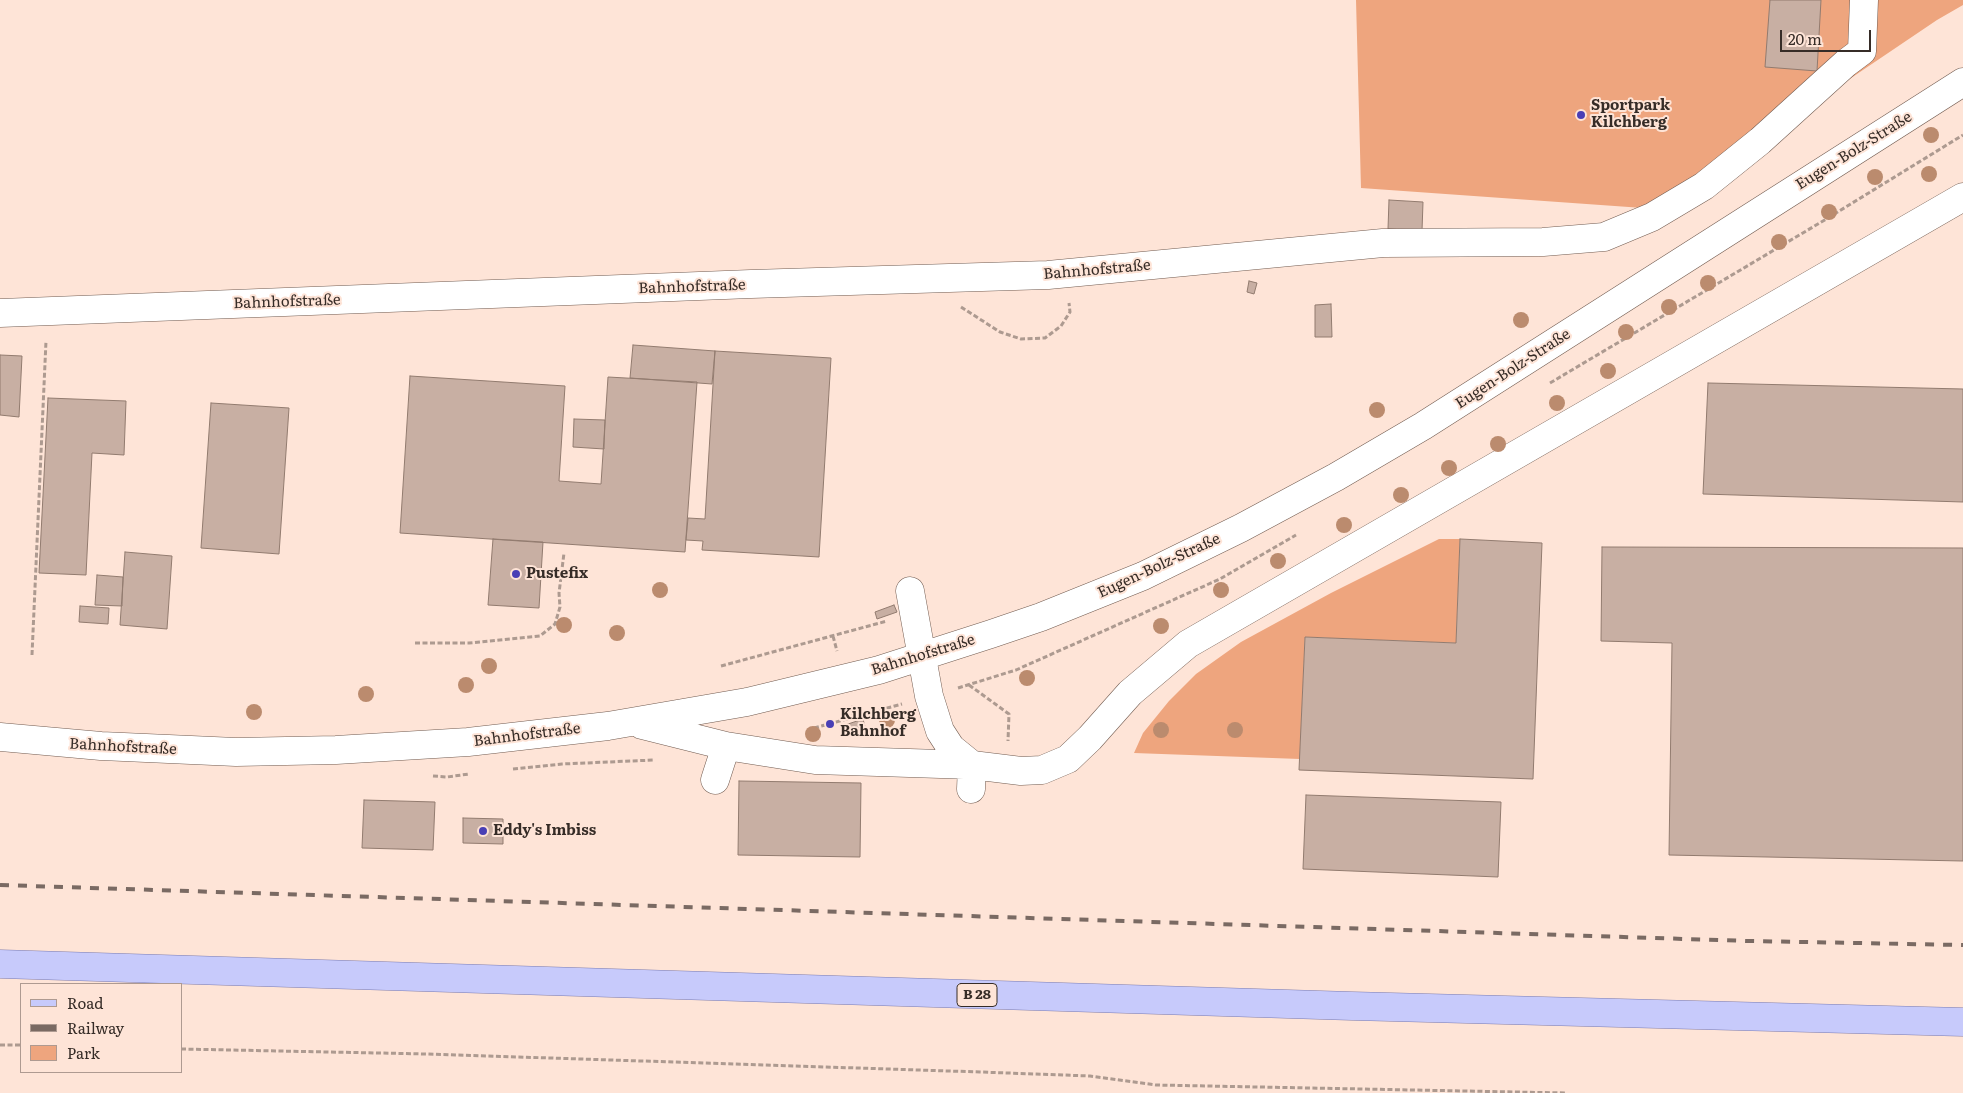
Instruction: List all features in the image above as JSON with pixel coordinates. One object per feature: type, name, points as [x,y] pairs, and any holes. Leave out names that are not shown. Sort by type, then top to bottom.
[{"type":"main road","name":"B 28","points":[[0,964],[1332,1005],[1963,1022]]},
{"type":"street","name":"Bahnhofstraße","points":[[0,312],[1048,275],[1383,243],[1543,242],[1604,237],[1652,217],[1704,186],[1760,141],[1862,50],[1864,0]]},
{"type":"street","name":"Eugen-Bolz-Straße","points":[[1041,617],[1143,576],[1190,553],[1294,500],[1423,426],[1963,82]]},
{"type":"street","points":[[629,722],[726,746],[815,760],[971,777],[1008,770],[1042,770],[1068,759],[1090,738],[1130,693],[1188,644],[1963,197]]},
{"type":"street","points":[[912,602],[929,696],[940,731],[971,777]]},
{"type":"street","name":"Bahnhofstraße","points":[[0,737],[101,746],[200,751],[336,750],[468,742],[629,722],[747,702],[844,679],[922,657],[1041,617]]},
{"type":"street","points":[[715,780],[726,746]]},
{"type":"path","points":[[957,304],[971,316],[1000,332],[1021,339],[1045,338],[1061,326],[1070,312],[1069,302],[1061,289],[1048,275]]},
{"type":"path","points":[[32,655],[47,311]]},
{"type":"path","points":[[415,643],[469,643],[540,636],[555,624],[560,607],[559,593],[564,554]]},
{"type":"path","points":[[721,666],[912,602]]},
{"type":"path","points":[[968,684],[1009,714],[1008,770]]},
{"type":"path","points":[[0,1045],[20,1045]]},
{"type":"path","points":[[182,1049],[436,1054],[1090,1076],[1156,1085],[1567,1093]]},
{"type":"green space","name":"Sportpark Kilchberg","points":[[1356,0],[1963,0],[1963,5],[1937,20],[1657,209],[1361,188]]},
{"type":"green space","points":[[1439,539],[1460,539],[1456,643],[1305,637],[1300,759],[1134,753],[1143,733],[1169,701],[1196,674],[1241,642],[1331,593]]},
{"type":"building","points":[[1770,0],[1821,0],[1817,71],[1765,67]]},
{"type":"building","points":[[1389,200],[1423,202],[1422,231],[1388,229]]},
{"type":"building","points":[[1249,281],[1257,283],[1254,294],[1247,292]]},
{"type":"building","points":[[1331,304],[1332,337],[1315,337],[1315,305]]},
{"type":"building","points":[[633,345],[715,351],[712,384],[630,378]]},
{"type":"building","points":[[715,351],[831,358],[819,557],[702,550],[703,541],[686,540],[688,518],[705,519]]},
{"type":"building","points":[[0,355],[22,356],[19,417],[0,415]]},
{"type":"building","points":[[410,376],[565,386],[559,481],[601,484],[608,377],[697,382],[685,552],[400,533]]},
{"type":"building","points":[[1708,383],[1963,389],[1963,502],[1703,494]]},
{"type":"building","points":[[48,398],[126,401],[124,455],[92,453],[86,575],[39,573]]},
{"type":"building","points":[[211,403],[289,408],[279,554],[201,548]]},
{"type":"building","points":[[574,419],[605,420],[604,449],[573,447]]},
{"type":"building","name":"Pustefix","points":[[493,539],[543,542],[539,608],[488,605]]},
{"type":"building","points":[[1460,539],[1542,543],[1533,779],[1299,770],[1305,637],[1456,643]]},
{"type":"building","points":[[1602,547],[1963,548],[1963,861],[1669,855],[1672,643],[1601,641]]},
{"type":"building","points":[[125,552],[172,556],[167,629],[120,625]]},
{"type":"building","points":[[97,575],[123,577],[122,606],[95,605]]},
{"type":"building","points":[[894,605],[897,612],[877,619],[875,612]]},
{"type":"building","points":[[80,606],[109,608],[108,624],[79,622]]},
{"type":"building","points":[[863,719],[865,727],[848,733],[845,725]]},
{"type":"building","points":[[739,781],[861,783],[860,857],[738,855]]},
{"type":"building","points":[[1306,795],[1501,802],[1498,877],[1303,869]]},
{"type":"building","points":[[364,800],[435,802],[433,850],[362,848]]},
{"type":"building","name":"Eddy's Imbiss","points":[[463,818],[503,819],[503,844],[463,843]]},
{"type":"railway","points":[[0,885],[1748,941],[1963,945]]},
{"type":"place","name":"Sportpark Kilchberg","points":[[1581,115]]},
{"type":"place","name":"Pustefix","points":[[516,574]]},
{"type":"place","name":"Kilchberg Bahnhof","points":[[830,724]]},
{"type":"place","name":"Eddy's Imbiss","points":[[483,831]]}]
